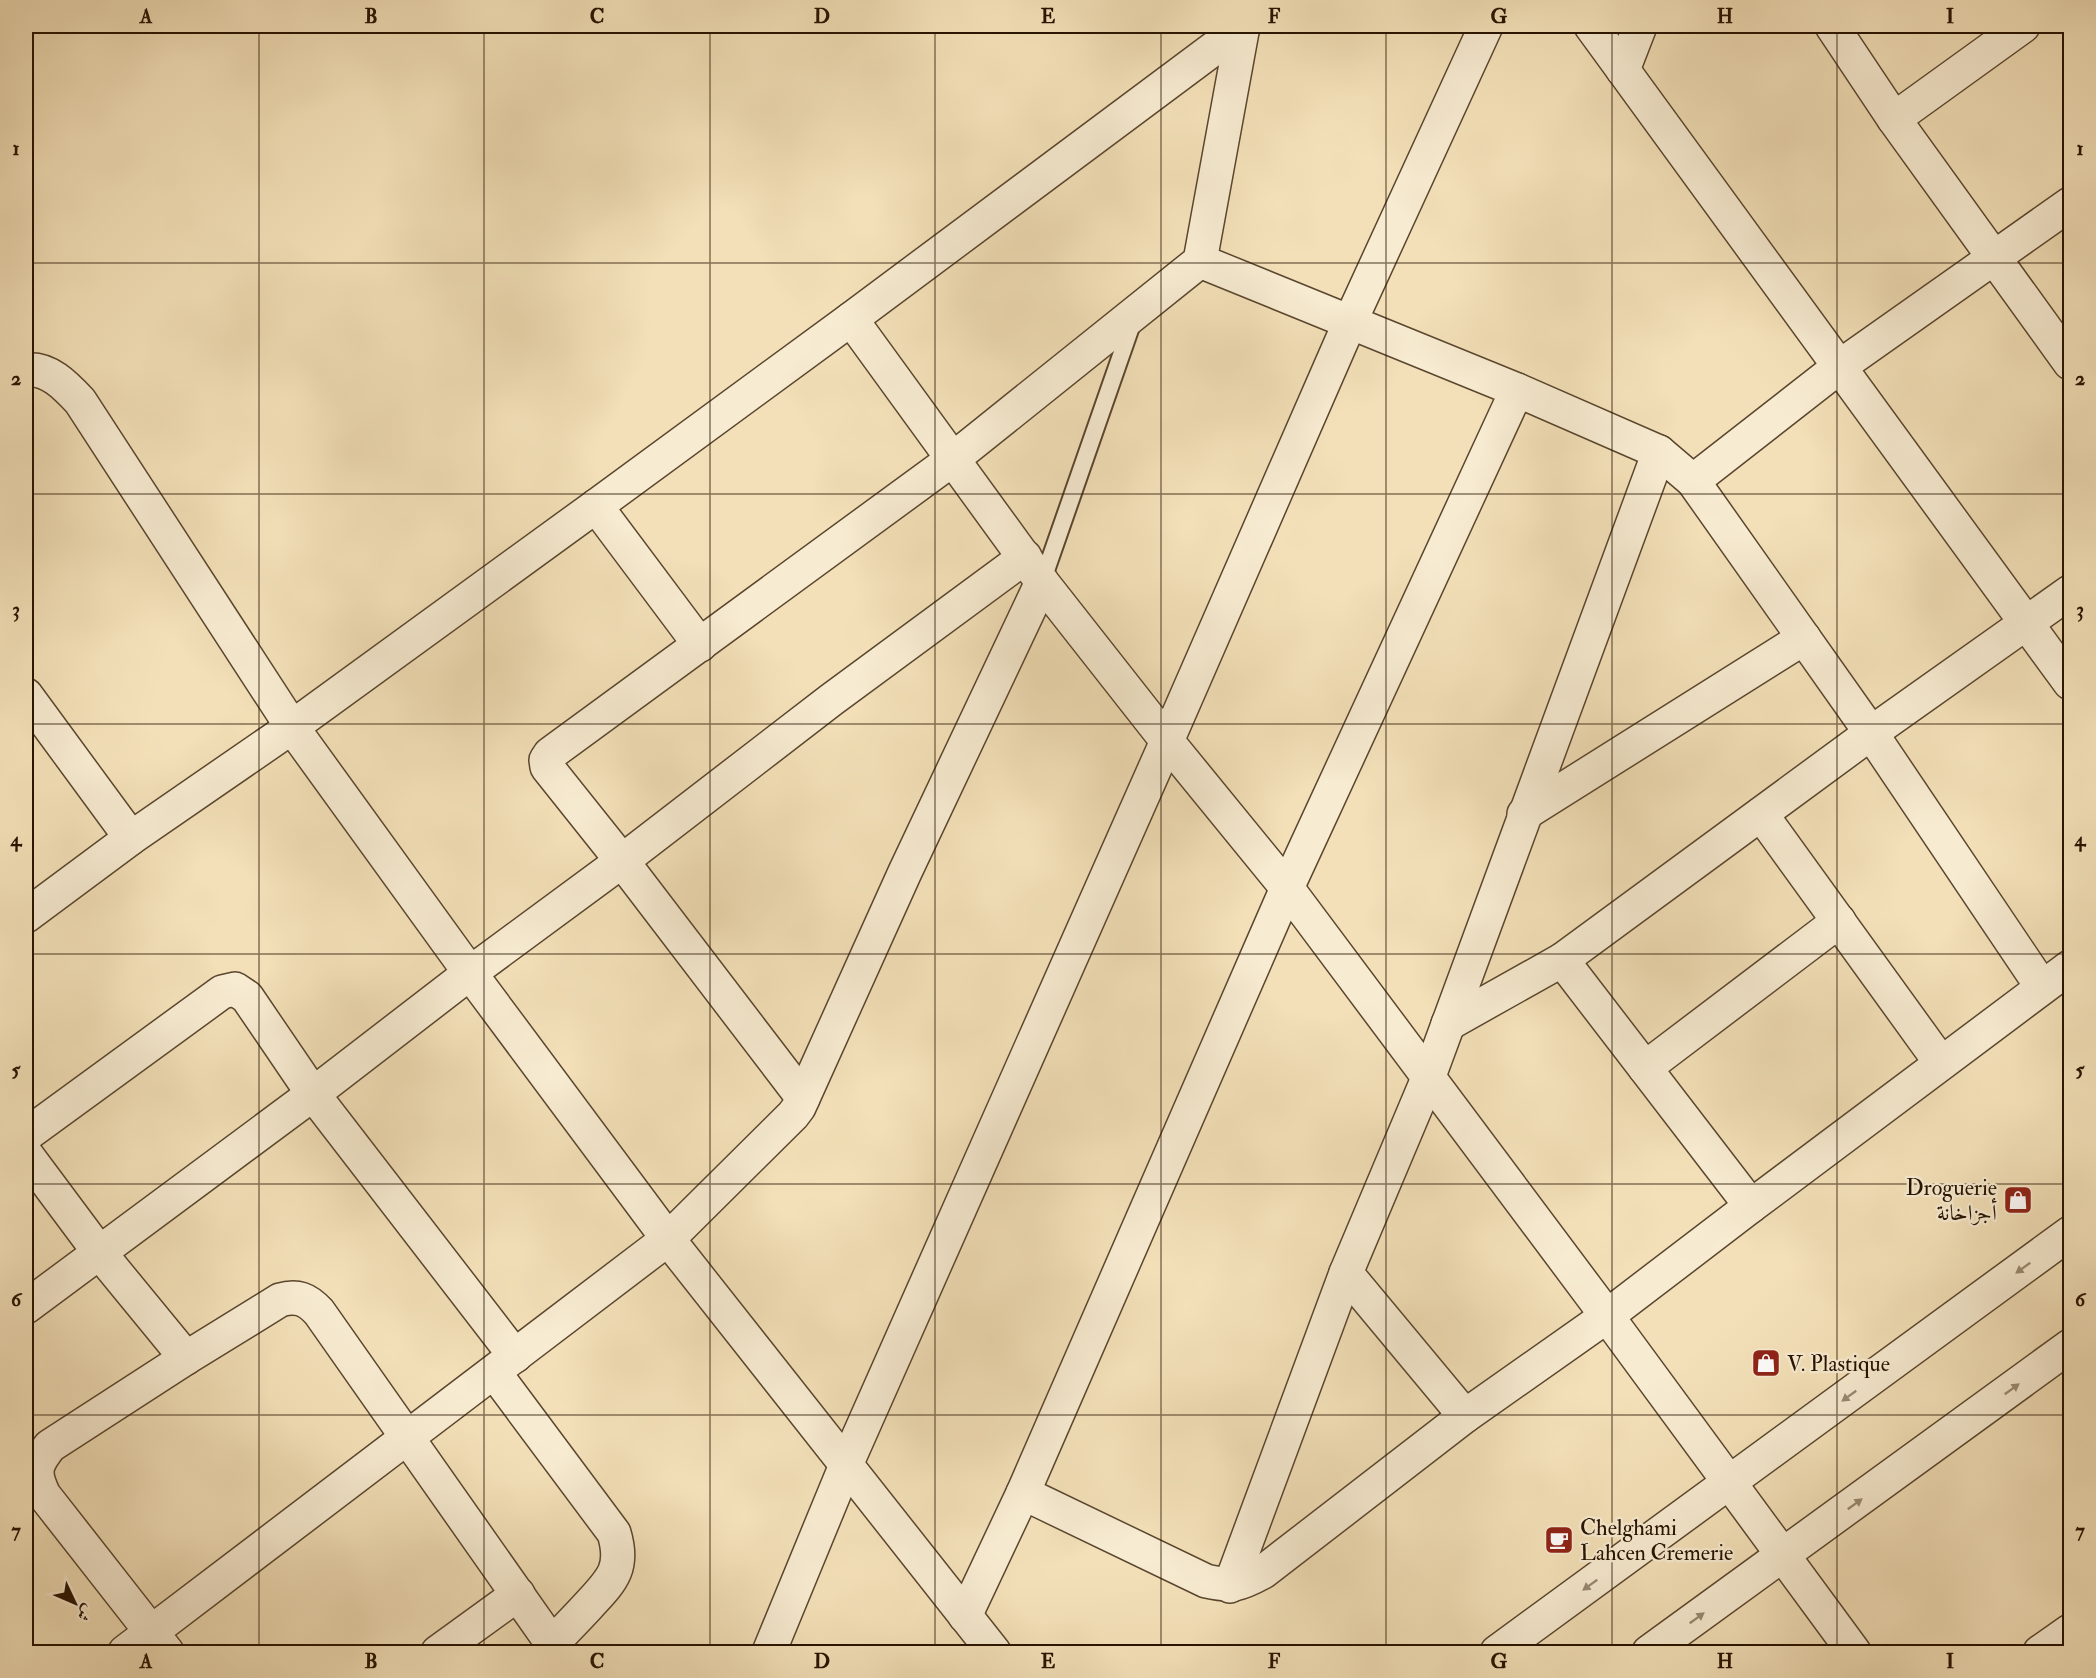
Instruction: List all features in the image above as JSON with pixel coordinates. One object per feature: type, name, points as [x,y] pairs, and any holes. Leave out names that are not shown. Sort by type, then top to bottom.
[{"type":"street","points":[[803,1098],[622,861],[547,767],[546,760],[550,754],[953,459],[1200,261],[1243,26]]},
{"type":"street","points":[[26,916],[131,838],[292,727],[852,319],[1243,26]]},
{"type":"street","points":[[769,1653],[846,1465],[1350,322],[1486,26]]},
{"type":"street","points":[[1591,26],[2070,683]]},
{"type":"street","points":[[1623,70],[1640,26]]},
{"type":"street","points":[[1832,26],[1894,119],[2070,363]]},
{"type":"street","points":[[1894,119],[2023,26]]},
{"type":"street","points":[[1693,481],[1839,367],[2070,204]]},
{"type":"street","points":[[1200,261],[1517,390],[1659,452],[1693,481],[1871,733],[2042,987]]},
{"type":"street","points":[[852,319],[1034,569],[1167,741],[1287,888],[1429,1076],[1854,1653]]},
{"type":"street","points":[[26,370],[31,369],[50,375],[80,401],[292,727],[470,973],[668,1239],[994,1653]]},
{"type":"street","points":[[964,1616],[1023,1493],[1287,888],[1517,390]]},
{"type":"street","points":[[1230,1586],[1347,1273],[1429,1076],[1659,452]]},
{"type":"street","points":[[596,506],[700,645]]},
{"type":"street","points":[[26,1307],[313,1094],[822,708],[1034,569]]},
{"type":"street","points":[[125,1653],[159,1642],[408,1438],[668,1239],[793,1115],[803,1098],[905,872],[1034,569]]},
{"type":"street","points":[[1448,1024],[1562,960],[1871,733],[2070,592]]},
{"type":"street","points":[[1524,814],[1804,638]]},
{"type":"street","points":[[26,695],[131,838]]},
{"type":"street","points":[[1761,814],[1941,1063]]},
{"type":"street","points":[[1645,1068],[1839,921]]},
{"type":"street","points":[[1562,960],[1751,1206]]},
{"type":"street","points":[[1023,1493],[1206,1581],[1230,1586],[1247,1581],[1263,1572],[1465,1416],[1607,1316],[2070,967]]},
{"type":"street","points":[[26,1135],[222,992],[231,988],[247,997],[504,1364],[614,1533],[618,1548],[617,1565],[611,1582],[555,1648],[319,1312],[301,1298],[292,1297],[280,1300],[186,1358],[50,1446],[40,1458],[36,1470],[38,1482],[44,1494],[159,1642]]},
{"type":"street","points":[[26,1154],[99,1252],[186,1358]]},
{"type":"street","points":[[1497,1653],[2070,1233]]},
{"type":"street","points":[[1347,1273],[1465,1416]]},
{"type":"street","points":[[1649,1653],[2070,1346]]},
{"type":"street","points":[[438,1653],[518,1594]]},
{"type":"street","points":[[2040,1653],[2070,1631]]},
{"type":"lane","points":[[1034,569],[1136,312]]},
{"type":"place","name":"Droguerie أجزاخانة","points":[[2018,1200]]},
{"type":"place","name":"V. Plastique","points":[[1766,1363]]},
{"type":"place","name":"Chelghami Lahcen Cremerie","points":[[1559,1540]]}]
